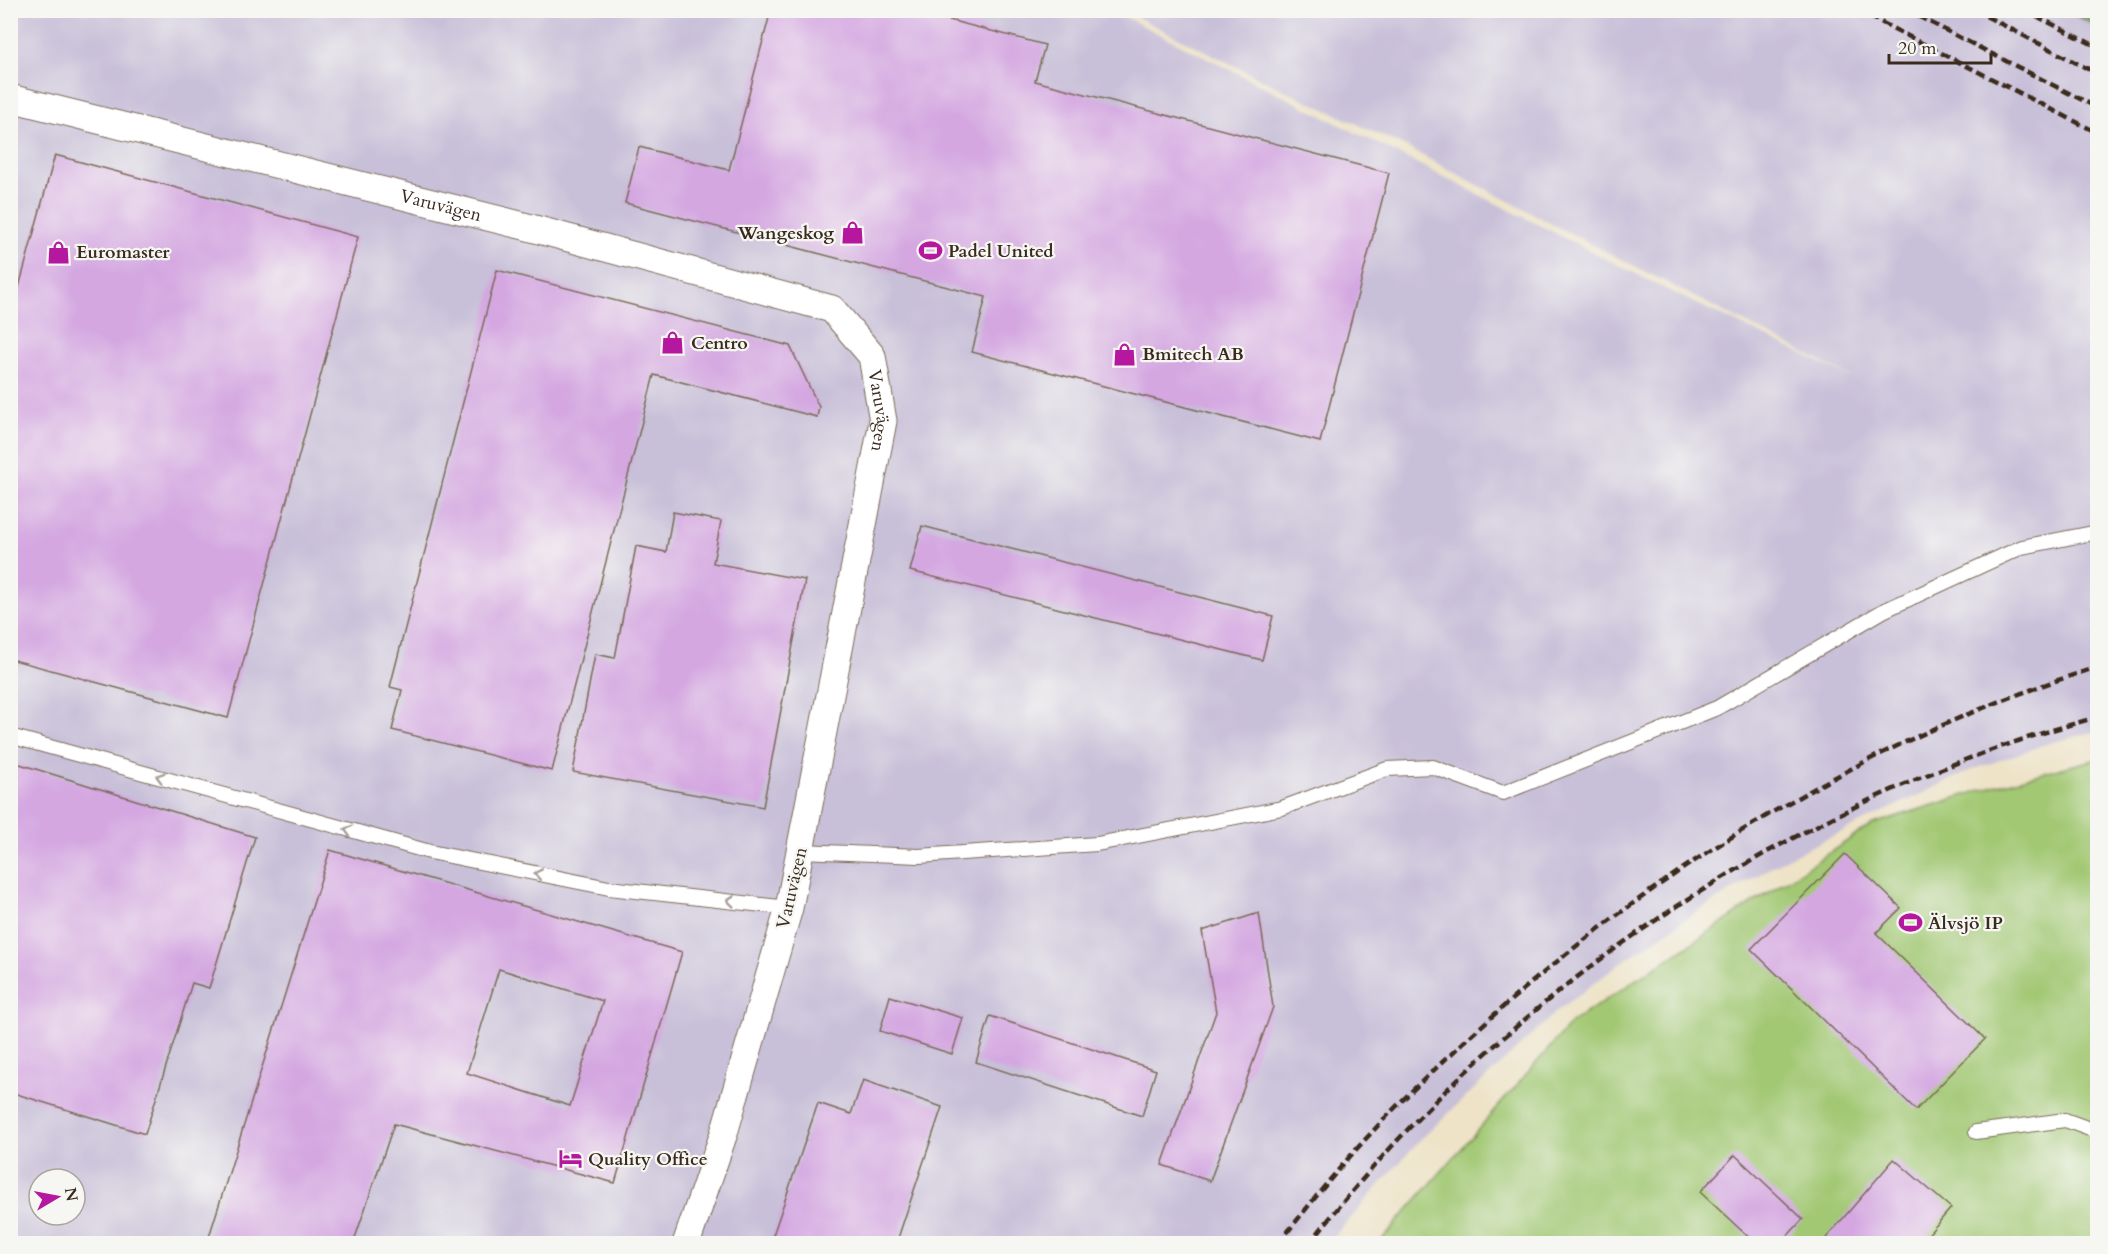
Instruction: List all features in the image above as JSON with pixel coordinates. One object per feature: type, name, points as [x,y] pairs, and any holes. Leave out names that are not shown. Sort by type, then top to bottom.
[{"type":"street","name":"Varuvägen","points":[[10,98],[524,226],[832,309],[872,356],[883,421],[801,851],[789,908],[724,1134],[686,1244]]},
{"type":"lane","points":[[801,851],[919,856],[1097,844],[1282,808],[1387,769],[1433,767],[1503,793],[1717,708],[1883,611],[2022,547],[2097,532]]},
{"type":"lane","points":[[10,736],[429,852],[609,888],[789,908]]},
{"type":"lane","points":[[1976,1132],[2065,1119],[2097,1132]]},
{"type":"shaded area","points":[[10,11],[1114,11],[1670,291],[1865,384],[1406,147],[1265,81],[1125,11],[2067,11],[2098,26],[2097,731],[2049,743],[1969,771],[1787,858],[1696,912],[1625,960],[1556,1012],[1420,1140],[1328,1243],[11,1243]]},
{"type":"green space","points":[[2067,11],[2097,11],[2097,26]]},
{"type":"green space","name":"Älvsjö IP","points":[[2097,759],[2097,1243],[1378,1244],[1572,1022],[1873,824],[1997,785]]},
{"type":"building","points":[[771,10],[911,10],[1045,45],[1035,81],[1389,173],[1320,442],[972,352],[986,297],[625,203],[639,147],[729,170]]},
{"type":"building","points":[[55,155],[358,237],[228,718],[10,659],[10,320]]},
{"type":"building","points":[[497,270],[790,346],[819,407],[817,417],[654,375],[552,771],[392,730],[402,690],[390,687]]},
{"type":"building","points":[[673,512],[721,521],[713,563],[805,580],[763,807],[573,772],[595,654],[615,658],[636,546],[666,552]]},
{"type":"building","points":[[922,526],[1273,616],[1262,660],[910,571]]},
{"type":"building","points":[[10,761],[255,837],[209,988],[192,983],[145,1134],[10,1092]]},
{"type":"building","points":[[330,850],[682,952],[615,1183],[394,1124],[353,1244],[222,1244],[208,1240]],"holes":[[[499,969],[603,1001],[570,1106],[467,1073]]]},
{"type":"building","points":[[1845,854],[1901,908],[1876,933],[1985,1039],[1916,1110],[1751,949]]},
{"type":"building","points":[[1259,913],[1273,1007],[1210,1181],[1162,1165],[1216,1012],[1202,931]]},
{"type":"building","points":[[890,996],[963,1018],[952,1054],[880,1031]]},
{"type":"building","points":[[990,1016],[1156,1070],[1142,1116],[976,1062]]},
{"type":"building","points":[[863,1080],[942,1107],[896,1244],[770,1244],[818,1103],[851,1114]]},
{"type":"building","points":[[1735,1155],[1803,1219],[1780,1244],[1756,1244],[1700,1192]]},
{"type":"building","points":[[1894,1159],[1951,1208],[1920,1244],[1821,1244]]},
{"type":"railway","points":[[1857,10],[2098,133]]},
{"type":"railway","points":[[1906,10],[2098,108]]},
{"type":"railway","points":[[1974,10],[2098,74]]},
{"type":"railway","points":[[2024,10],[2098,47]]},
{"type":"railway","points":[[1278,1244],[1361,1144],[1465,1041],[1534,980],[1682,869],[1761,819],[1842,774],[1925,733],[2011,697],[2098,667]]},
{"type":"railway","points":[[1309,1244],[1379,1160],[1455,1082],[1573,980],[1641,930],[1712,884],[1786,842],[1861,804],[1939,770],[2018,741],[2098,717]]},
{"type":"place","name":"Wangeskog","points":[[852,233]]},
{"type":"place","name":"Padel United","points":[[930,251]]},
{"type":"place","name":"Euromaster","points":[[58,252]]},
{"type":"place","name":"Centro","points":[[673,343]]},
{"type":"place","name":"Bmitech AB","points":[[1124,354]]},
{"type":"place","name":"Älvsjö IP","points":[[1910,923]]},
{"type":"place","name":"Quality Office","points":[[570,1159]]}]
